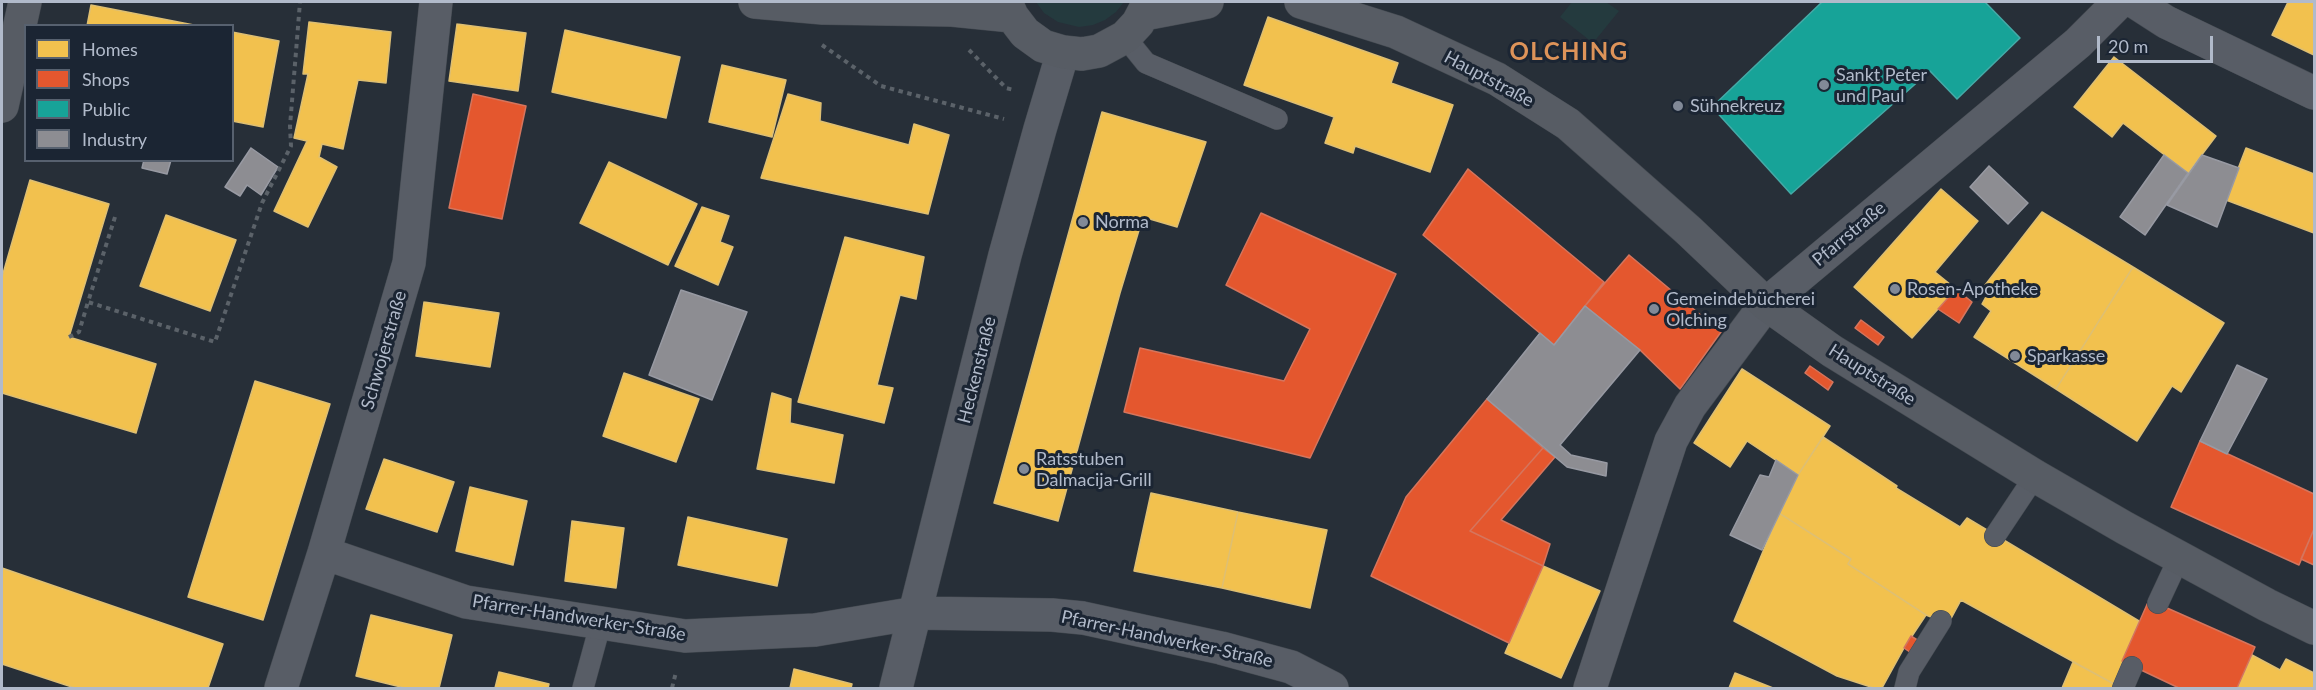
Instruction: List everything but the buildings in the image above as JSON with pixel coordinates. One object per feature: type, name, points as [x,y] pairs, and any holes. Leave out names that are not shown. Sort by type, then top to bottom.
[{"type":"street","points":[[2,106],[25,2]]},
{"type":"street","name":"Schwojerstraße","points":[[281,688],[324,553],[410,263],[436,2]]},
{"type":"street","points":[[755,2],[823,8],[869,5],[952,10],[1009,9],[1025,33],[1042,46],[1082,54],[1100,51],[1139,18],[1207,2]]},
{"type":"street","name":"Hauptstraße","points":[[1301,2],[1396,32],[1497,79],[1568,124],[1688,230],[1766,304],[1832,351],[2035,476],[2179,558],[2314,628]]},
{"type":"street","name":"Pfarrstraße","points":[[1590,688],[1671,441],[1690,406],[1766,304],[2078,43],[2119,2]]},
{"type":"street","points":[[2135,2],[2166,22],[2314,93]]},
{"type":"street","name":"Heckenstraße","points":[[896,688],[1005,255],[1063,52]]},
{"type":"street","name":"Pfarrer-Handwerker-Straße","points":[[324,553],[466,602],[686,636],[815,630],[916,613],[1053,615],[1083,618],[1221,648],[1291,667],[1332,688]]},
{"type":"lane","points":[[1139,18],[1146,63],[1277,119]]},
{"type":"lane","points":[[1995,536],[2035,476]]},
{"type":"lane","points":[[2158,603],[2179,558]]},
{"type":"lane","points":[[1905,688],[1909,672],[1941,621]]},
{"type":"lane","points":[[583,688],[601,622]]},
{"type":"lane","points":[[2123,688],[2133,667]]},
{"type":"path","points":[[88,302],[215,342],[262,203],[291,146],[290,126],[300,2]]},
{"type":"path","points":[[819,43],[881,86],[1044,116]]},
{"type":"path","points":[[967,48],[1006,88],[1044,116]]},
{"type":"path","points":[[69,337],[79,332],[115,218]]},
{"type":"green space","points":[[1036,2],[1124,2],[1105,20],[1079,27],[1058,22],[1044,13]]},
{"type":"green space","points":[[1572,2],[1606,2],[1619,11],[1593,43],[1560,17]]},
{"type":"place","name":"Sankt Peter und Paul","points":[[1824,85]]},
{"type":"place","name":"Sühnekreuz","points":[[1678,106]]},
{"type":"place","name":"Norma","points":[[1083,222]]},
{"type":"place","name":"Rosen-Apotheke","points":[[1895,289]]},
{"type":"place","name":"Gemeindebücherei Olching","points":[[1654,309]]},
{"type":"place","name":"Sparkasse","points":[[2015,356]]},
{"type":"place","name":"Ratsstuben Dalmacija-Grill","points":[[1024,469]]},
{"type":"district","name":"OLCHING","points":[[1569,52]]}]
